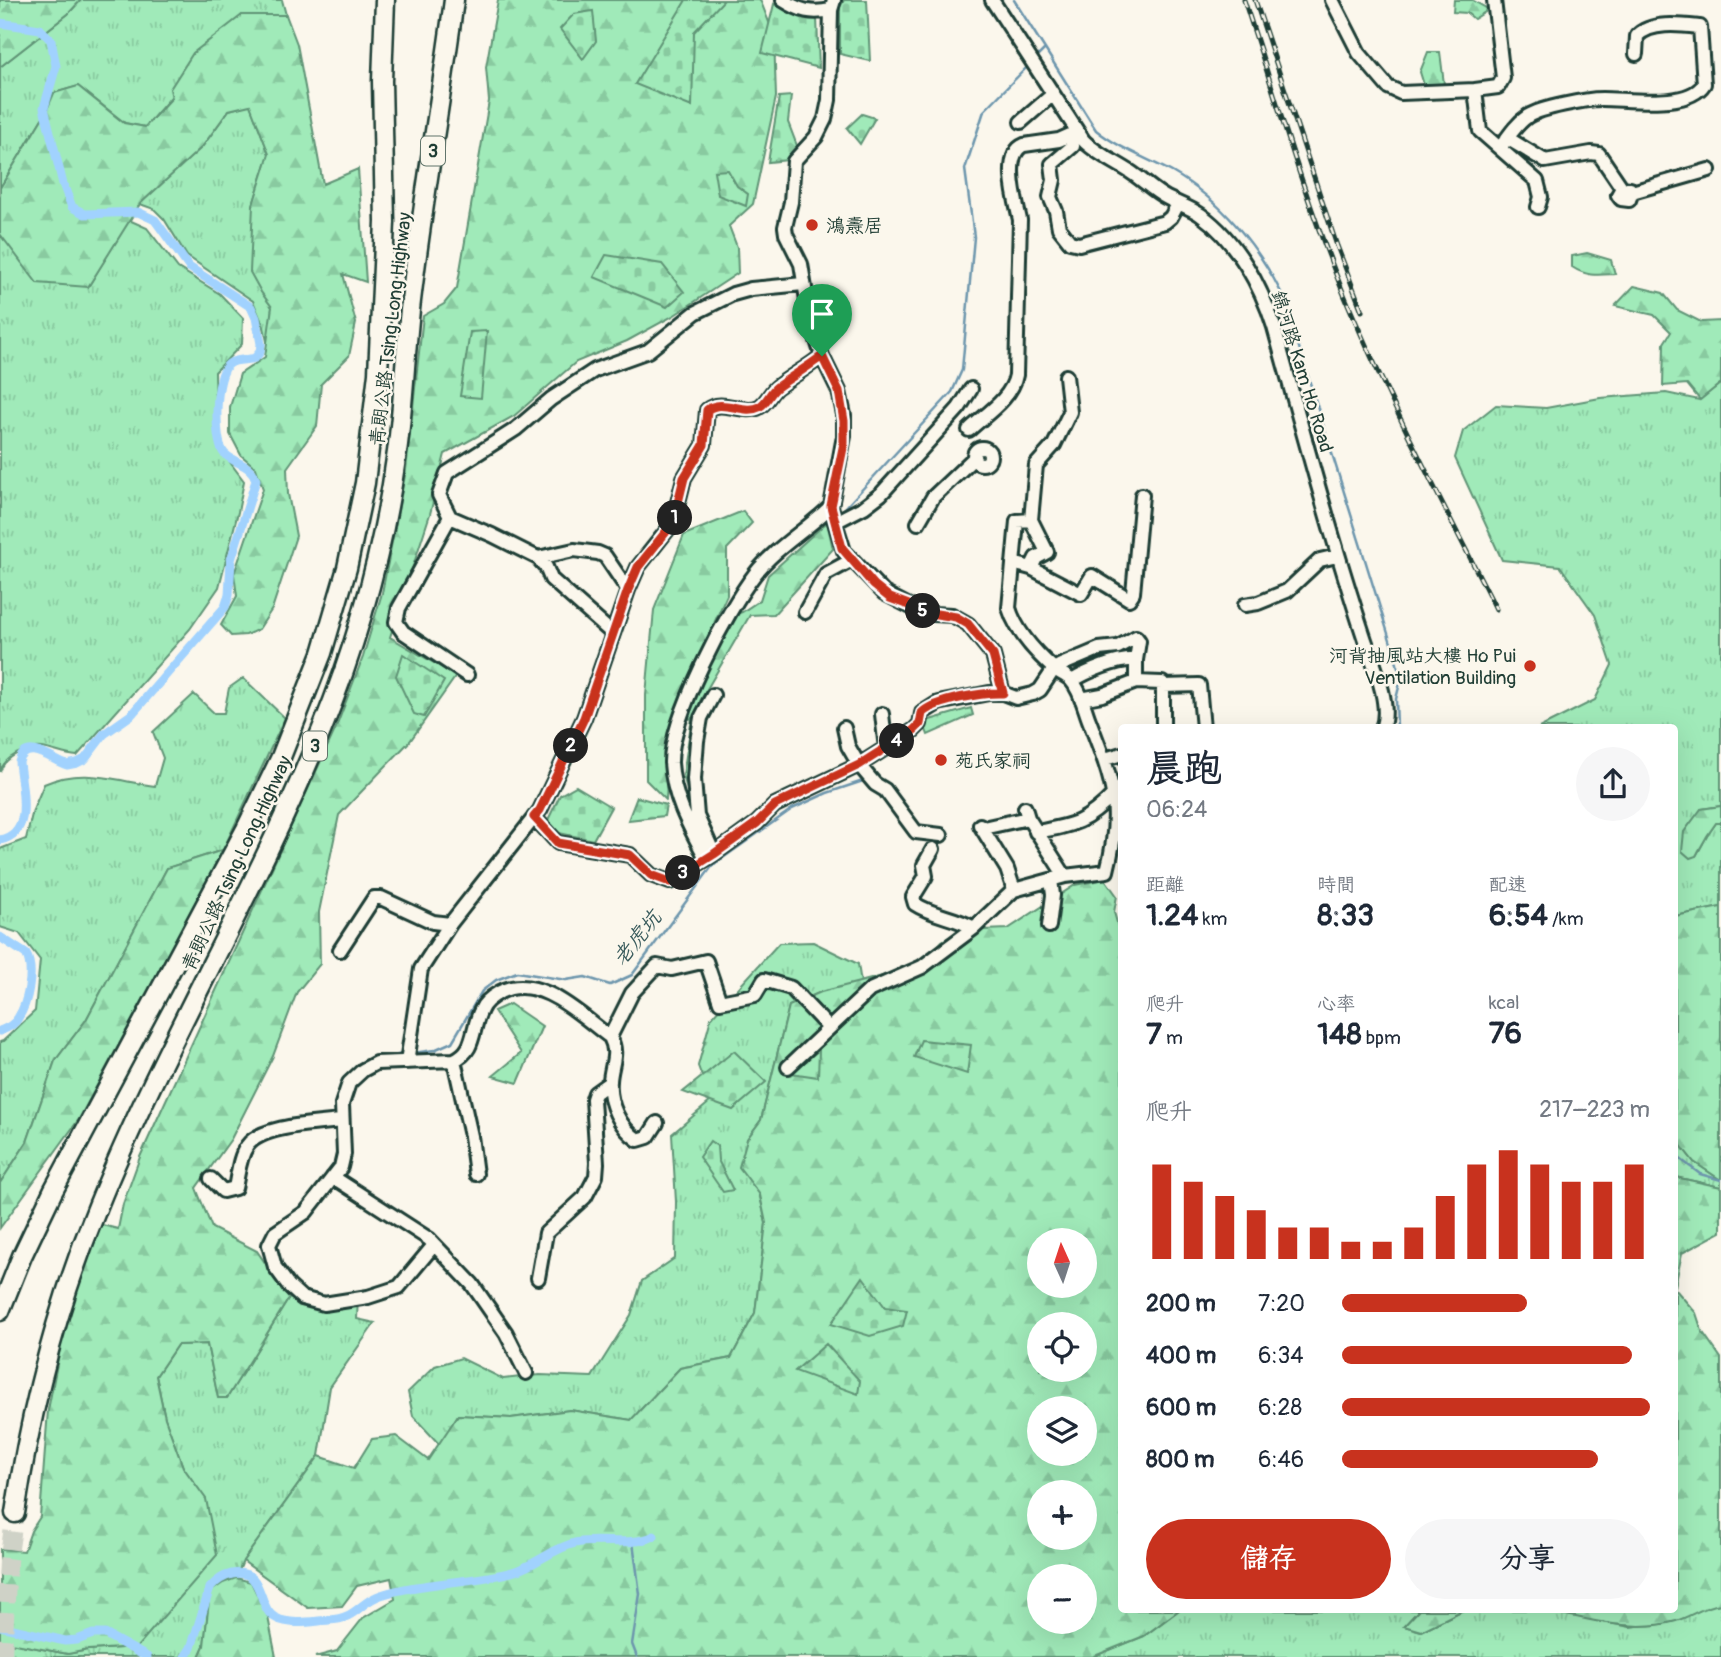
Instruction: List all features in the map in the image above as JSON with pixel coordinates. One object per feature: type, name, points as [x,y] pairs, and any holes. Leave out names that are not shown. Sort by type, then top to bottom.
[{"type":"highway","name":"青朗公路 Tsing Long Highway","points":[[0,1311],[53,1191],[261,798],[297,720],[329,629],[357,525],[376,397],[384,222],[382,81],[386,0]]},
{"type":"highway","name":"青朗公路 Tsing Long Highway","points":[[15,1513],[38,1392],[79,1255],[107,1183],[323,728],[356,632],[384,525],[397,453],[411,301],[454,0]]},
{"type":"street","points":[[783,0],[799,10],[815,13],[833,5],[829,100],[825,119],[816,137],[794,161],[791,202],[785,227],[801,264],[810,318],[822,356],[839,391],[845,425],[844,443],[831,506],[842,548],[878,589],[896,601],[930,613],[956,617],[968,624],[993,655],[1003,693]]},
{"type":"street","name":"錦河路 Kam Ho Road","points":[[992,0],[1074,134],[1178,204],[1200,214],[1235,251],[1262,293],[1274,327],[1337,556],[1380,683],[1385,712],[1383,724]]},
{"type":"street","points":[[1332,0],[1359,53],[1388,87],[1401,93],[1498,87],[1503,78],[1494,0]]},
{"type":"street","points":[[1504,143],[1516,125],[1531,114],[1598,99],[1654,100],[1685,97],[1695,94],[1704,84],[1700,27],[1682,25],[1642,31],[1637,36],[1636,54]]},
{"type":"street","points":[[1475,90],[1480,131],[1545,161],[1599,154],[1627,190],[1709,170]]},
{"type":"street","points":[[1021,122],[1052,95]]},
{"type":"street","points":[[969,430],[1008,393],[1015,382],[1020,220],[1013,197],[1013,154],[1018,147],[1059,140],[1074,134],[1073,146],[1052,164],[1054,180],[1050,197],[1059,228],[1070,242],[1079,244],[1165,222],[1178,204]]},
{"type":"street","points":[[1504,143],[1537,181],[1541,197],[1538,207]]},
{"type":"street","points":[[613,634],[551,579],[546,567],[537,558],[450,517],[439,495],[447,473],[516,429],[562,391],[595,370],[648,351],[695,313],[733,294],[751,289],[803,284]]},
{"type":"street","points":[[407,1055],[421,968],[450,924],[540,810],[584,718],[628,590],[641,563],[673,523],[684,478],[704,445],[708,408],[729,405],[753,409],[760,407],[775,389],[822,356]]},
{"type":"street","points":[[1031,568],[1036,558],[1047,552],[1031,520],[1036,465],[1054,445],[1070,412],[1066,376]]},
{"type":"street","points":[[835,522],[864,507],[881,494],[953,415],[971,389]]},
{"type":"street","points":[[918,523],[933,496],[976,454],[974,435],[953,415]]},
{"type":"street","points":[[1013,563],[1031,568],[1081,594],[1092,576],[1129,599],[1133,593],[1142,495]]},
{"type":"street","points":[[710,856],[675,791],[671,762],[674,735],[723,626],[756,573],[780,548],[810,527],[831,506]]},
{"type":"street","points":[[450,517],[400,608],[396,622],[402,632],[467,675]]},
{"type":"street","points":[[788,1068],[870,990],[922,967],[974,928],[1014,890],[1065,876],[1107,871],[1118,844],[1114,794],[1105,760],[1072,681],[1054,670],[1027,640],[1012,617],[1008,601],[1017,521],[1031,520]]},
{"type":"street","points":[[537,558],[574,550],[598,553],[605,556],[628,590]]},
{"type":"street","points":[[1245,605],[1258,603],[1287,591],[1320,559],[1337,556]]},
{"type":"street","points":[[805,612],[826,574],[852,560]]},
{"type":"street","points":[[534,817],[558,843],[630,855],[651,875],[670,882],[757,823],[775,805],[859,765],[886,749],[917,727],[922,713],[930,706],[989,693],[1003,693],[1016,698],[1037,692],[1054,670],[1099,649],[1118,647],[1136,637],[1139,641],[1136,682]]},
{"type":"street","points":[[1072,681],[1127,660],[1136,660]]},
{"type":"street","points":[[1081,699],[1102,695],[1136,682],[1162,683],[1163,686],[1199,685],[1203,724]]},
{"type":"street","points":[[1163,686],[1163,724]]},
{"type":"street","points":[[710,856],[697,817],[694,779],[701,718],[713,695]]},
{"type":"street","points":[[882,714],[886,749]]},
{"type":"street","points":[[844,728],[848,746],[859,765],[875,784],[884,790],[916,832],[941,835]]},
{"type":"street","points":[[1105,760],[1118,755]]},
{"type":"street","points":[[1036,832],[1078,823],[1092,816],[1114,794]]},
{"type":"street","points":[[1014,890],[1007,869],[982,827],[1026,813],[1065,876]]},
{"type":"street","points":[[933,849],[924,865],[926,876],[913,897],[915,904],[931,914],[961,921],[974,928]]},
{"type":"street","points":[[1049,926],[1053,895],[1051,880]]},
{"type":"street","points":[[340,950],[374,898],[381,898],[433,922],[450,924]]},
{"type":"street","points":[[610,1037],[632,993],[657,966],[672,969],[706,961],[720,1002],[755,995],[764,979],[790,988],[830,1028]]},
{"type":"street","points":[[434,1245],[404,1283],[395,1290],[327,1303],[316,1303],[302,1298],[284,1281],[275,1267],[269,1248],[275,1233],[306,1212],[341,1167],[344,1153],[342,1104],[349,1083],[363,1070],[376,1063],[407,1055],[454,1060],[462,1057],[469,1049],[481,1008],[493,996],[509,987],[531,987],[552,996],[610,1037],[615,1046],[616,1057],[609,1083],[612,1101],[625,1130],[642,1140],[649,1137],[657,1123]]},
{"type":"street","points":[[454,1060],[471,1136],[476,1174]]},
{"type":"street","points":[[538,1278],[546,1233],[585,1197],[596,1176],[593,1099],[595,1093],[609,1083]]},
{"type":"street","points":[[211,1179],[223,1191],[228,1192],[235,1188],[244,1151],[248,1144],[263,1134],[341,1121]]},
{"type":"street","points":[[333,1177],[419,1231],[434,1245],[472,1284],[506,1333],[526,1373]]},
{"type":"green space","points":[[0,0],[81,0],[68,14],[0,67]]},
{"type":"green space","points":[[81,0],[282,0],[286,15],[242,15],[145,127],[125,123],[78,86],[54,93],[46,112],[0,188],[0,67],[68,14]]},
{"type":"green space","points":[[498,0],[761,2],[774,35],[776,97],[753,204],[729,226],[737,247],[738,273],[673,316],[627,341],[576,362],[514,416],[445,454],[430,514],[390,637],[456,676],[410,741],[339,815],[319,912],[320,964],[297,992],[273,1056],[231,1139],[196,1188],[212,1228],[257,1251],[289,1298],[227,1398],[218,1398],[207,1344],[177,1345],[156,1376],[165,1418],[183,1467],[206,1499],[217,1555],[137,1647],[68,1654],[0,1641],[0,1549],[24,1551],[31,1531],[40,1517],[48,1410],[64,1328],[98,1224],[118,1229],[123,1204],[140,1157],[335,730],[363,657],[382,593],[406,470],[423,316],[444,304],[457,288],[489,101],[486,67]]},
{"type":"green space","points":[[686,0],[724,0],[694,32],[692,107],[635,84]]},
{"type":"green space","points":[[844,0],[867,0],[870,61],[840,54],[840,7]]},
{"type":"green space","points":[[1454,0],[1472,0],[1486,8],[1485,12],[1474,19],[1467,13],[1453,12]]},
{"type":"green space","points":[[774,4],[794,14],[817,18],[819,68],[762,53]]},
{"type":"green space","points":[[593,11],[596,41],[583,59],[560,29],[574,14]]},
{"type":"green space","points":[[242,15],[286,15],[297,44],[323,184],[358,169],[366,282],[343,274],[356,323],[349,356],[321,384],[317,426],[287,468],[288,494],[296,536],[272,609],[259,629],[246,635],[231,636],[221,625],[237,596],[234,574],[263,489],[256,468],[241,455],[230,434],[230,407],[240,374],[265,357],[272,307],[250,272],[253,205],[269,154],[250,105],[229,110],[202,147],[140,204],[88,287],[37,283],[0,234],[0,188],[46,112],[54,93],[78,86],[124,123],[145,127],[172,98],[170,89],[193,53]]},
{"type":"green space","points":[[1428,52],[1440,52],[1444,84],[1424,85],[1420,72]]},
{"type":"green space","points":[[791,96],[788,122],[799,151],[788,160],[768,162],[779,97]]},
{"type":"green space","points":[[250,104],[269,154],[253,205],[261,292],[272,307],[268,346],[264,327],[253,301],[187,256],[164,219],[154,209],[140,204],[202,147],[229,110]]},
{"type":"green space","points":[[862,114],[875,118],[860,144],[847,128]]},
{"type":"green space","points":[[728,170],[737,186],[748,194],[746,206],[718,195],[714,171]]},
{"type":"green space","points":[[129,220],[147,228],[178,268],[220,294],[243,318],[242,344],[215,372],[217,445],[244,481],[238,512],[219,587],[190,629],[77,756],[42,748],[30,749],[11,757],[0,772],[0,234],[4,240],[88,287]]},
{"type":"green space","points":[[1587,253],[1611,260],[1615,274],[1588,274],[1572,267],[1572,256]]},
{"type":"green space","points":[[606,255],[662,264],[684,292],[667,307],[594,277]]},
{"type":"green space","points":[[1634,286],[1663,293],[1677,310],[1701,322],[1721,321],[1721,383],[1700,400],[1687,384],[1663,386],[1664,343],[1671,332],[1654,315],[1615,306]]},
{"type":"green space","points":[[487,331],[481,398],[460,396],[470,332]]},
{"type":"green space","points":[[1721,383],[1721,806],[1701,809],[1696,856],[1716,823],[1721,823],[1721,907],[1678,915],[1678,724],[1547,724],[1595,700],[1612,665],[1595,615],[1560,566],[1502,560],[1455,458],[1463,431],[1496,405],[1546,408],[1600,398],[1666,393],[1699,400]]},
{"type":"green space","points":[[743,511],[752,523],[727,549],[727,595],[715,621],[742,612],[760,600],[768,575],[827,522],[833,549],[774,614],[750,615],[700,701],[694,814],[683,775],[692,718],[670,725],[666,800],[646,780],[646,695],[654,610],[684,535]]},
{"type":"green space","points":[[403,654],[444,681],[424,717],[414,714],[396,676]]},
{"type":"green space","points":[[243,678],[285,718],[223,850],[167,868],[86,1020],[55,1061],[27,1142],[0,1183],[0,1042],[35,1011],[40,960],[19,933],[0,927],[0,849],[26,839],[33,810],[44,784],[72,776],[86,776],[155,786],[163,758],[153,732],[194,694],[214,713],[224,713],[229,688]]},
{"type":"green space","points":[[971,708],[973,715],[928,735],[923,722]]},
{"type":"green space","points":[[576,786],[611,807],[593,840],[554,832],[548,820],[560,795]]},
{"type":"green space","points":[[637,797],[666,805],[664,816],[628,820]]},
{"type":"green space","points":[[1721,806],[1721,823],[1716,823],[1696,856],[1690,858],[1682,851],[1684,832],[1701,809]]},
{"type":"green space","points":[[223,850],[79,1119],[0,1228],[0,1183],[27,1142],[55,1061],[86,1020],[167,868]]},
{"type":"green space","points":[[1105,879],[1117,896],[1114,912],[1118,926],[1118,1613],[1175,1613],[1144,1636],[1092,1657],[315,1657],[337,1651],[363,1618],[395,1599],[391,1578],[357,1586],[342,1606],[308,1608],[243,1561],[319,1456],[354,1468],[372,1439],[396,1436],[428,1460],[458,1415],[511,1418],[570,1410],[631,1420],[680,1368],[731,1358],[755,1313],[766,1223],[760,1195],[739,1167],[747,1139],[761,1120],[789,1006],[821,992],[921,966],[942,941],[960,931],[1008,929],[1075,885]]},
{"type":"green space","points":[[1721,907],[1721,1180],[1694,1162],[1678,1142],[1678,915]]},
{"type":"green space","points":[[813,942],[858,964],[861,983],[821,992],[789,1006],[761,1120],[747,1139],[766,1223],[755,1313],[731,1358],[680,1368],[631,1420],[570,1410],[511,1418],[458,1415],[440,1445],[413,1416],[408,1392],[435,1366],[461,1358],[503,1379],[540,1375],[592,1377],[631,1315],[642,1281],[675,1258],[676,1202],[672,1134],[711,1101],[698,1066],[711,1018],[779,943]]},
{"type":"green space","points":[[510,1004],[542,1026],[518,1083],[493,1076],[521,1053],[494,1011]]},
{"type":"green space","points":[[921,1040],[971,1045],[967,1074],[914,1057]]},
{"type":"green space","points":[[819,1050],[818,1077],[791,1073]]},
{"type":"green space","points":[[734,1051],[766,1082],[733,1110],[683,1092]]},
{"type":"green space","points":[[710,1141],[717,1146],[718,1160],[733,1190],[723,1192],[699,1157]]},
{"type":"green space","points":[[1678,1142],[1694,1162],[1721,1180],[1721,1187],[1678,1178]]},
{"type":"green space","points":[[1678,1178],[1721,1187],[1721,1232],[1682,1253],[1678,1272]]},
{"type":"green space","points":[[863,1277],[885,1307],[907,1310],[903,1326],[870,1336],[831,1324]]},
{"type":"green space","points":[[1678,1292],[1696,1313],[1702,1331],[1721,1358],[1721,1604],[1659,1625],[1609,1623],[1557,1613],[1678,1613]]},
{"type":"green space","points":[[358,1297],[357,1319],[375,1323],[330,1387],[319,1456],[243,1561],[236,1578],[223,1583],[210,1593],[204,1646],[199,1657],[0,1657],[0,1641],[68,1654],[137,1647],[206,1500],[183,1467],[165,1418],[156,1376],[177,1345],[207,1344],[218,1397],[227,1398],[289,1298],[321,1310]]},
{"type":"green space","points":[[826,1344],[860,1381],[858,1394],[795,1371]]},
{"type":"green space","points":[[236,1578],[251,1582],[268,1617],[276,1657],[199,1657],[204,1646],[210,1592]]},
{"type":"green space","points":[[1721,1604],[1721,1657],[1092,1657],[1144,1636],[1175,1613],[1416,1613],[1404,1626],[1421,1631],[1457,1613],[1558,1613],[1630,1627],[1675,1621],[1711,1605]]},
{"type":"green space","points":[[1416,1613],[1457,1613],[1421,1631],[1404,1626]]},
{"type":"waterway","points":[[1014,0],[1096,130],[1123,148],[1172,172],[1206,196],[1250,242],[1273,277],[1283,296],[1395,656],[1401,679],[1396,699],[1397,724]]},
{"type":"waterway","points":[[0,23],[40,29],[51,40],[56,66],[44,108],[63,184],[72,207],[85,214],[138,212],[155,220],[189,267],[251,307],[261,344],[260,352],[255,358],[229,364],[224,370],[218,393],[220,446],[228,457],[247,467],[256,480],[231,560],[229,595],[225,607],[131,715],[104,734],[85,759],[67,765],[34,751],[27,751],[22,755],[19,762],[23,796],[22,819],[11,836],[0,840]]},
{"type":"waterway","points":[[1036,58],[1045,49]]},
{"type":"waterway","points":[[844,509],[952,392],[962,370],[974,237],[965,169],[984,111],[1029,65]]},
{"type":"waterway","name":"老虎坑","points":[[413,1053],[434,1050],[452,1042],[482,991],[496,980],[517,972],[566,980],[585,977],[610,985],[632,975],[713,865],[792,809],[827,793],[866,780]]},
{"type":"waterway","points":[[0,937],[26,954],[30,968],[22,1012],[14,1023],[0,1031]]},
{"type":"waterway","name":"老虎坑","points":[[388,1057],[402,1054]]},
{"type":"waterway","points":[[1678,1157],[1700,1174],[1721,1180]]},
{"type":"waterway","points":[[185,1657],[191,1648],[210,1588],[220,1579],[232,1574],[243,1574],[256,1582],[265,1606],[276,1618],[288,1622],[310,1622],[346,1617],[374,1598],[397,1591],[512,1572],[575,1543],[625,1542],[654,1536]]},
{"type":"waterway","points":[[633,1542],[640,1594],[632,1644],[637,1657]]},
{"type":"waterway","points":[[0,1626],[65,1641],[105,1634],[147,1657]]},
{"type":"tunnel","points":[[3,1657],[8,1562],[15,1513]]},
{"type":"railway","points":[[1244,0],[1303,183],[1343,292],[1397,412],[1496,609]]},
{"type":"railway","points":[[1255,0],[1337,246],[1362,311]]},
{"type":"place","name":"鴻燾居","points":[[812,225]]},
{"type":"place","name":"河背抽風站大樓 Ho Pui Ventilation Building","points":[[1530,666]]},
{"type":"place","name":"苑氏家祠","points":[[941,760]]},
{"type":"route","points":[[822,356],[839,391],[844,421],[844,443],[831,506],[842,548],[874,585],[890,598],[930,613],[956,617],[968,624],[993,655],[1003,693],[989,693],[930,706],[922,713],[920,724],[914,730],[886,749],[859,765],[775,805],[757,823],[670,882],[651,875],[630,855],[558,843],[534,817],[540,810],[584,718],[638,567],[673,523],[684,478],[702,452],[707,429],[707,410],[712,406],[729,405],[750,409],[760,407],[775,389],[822,356]]}]
